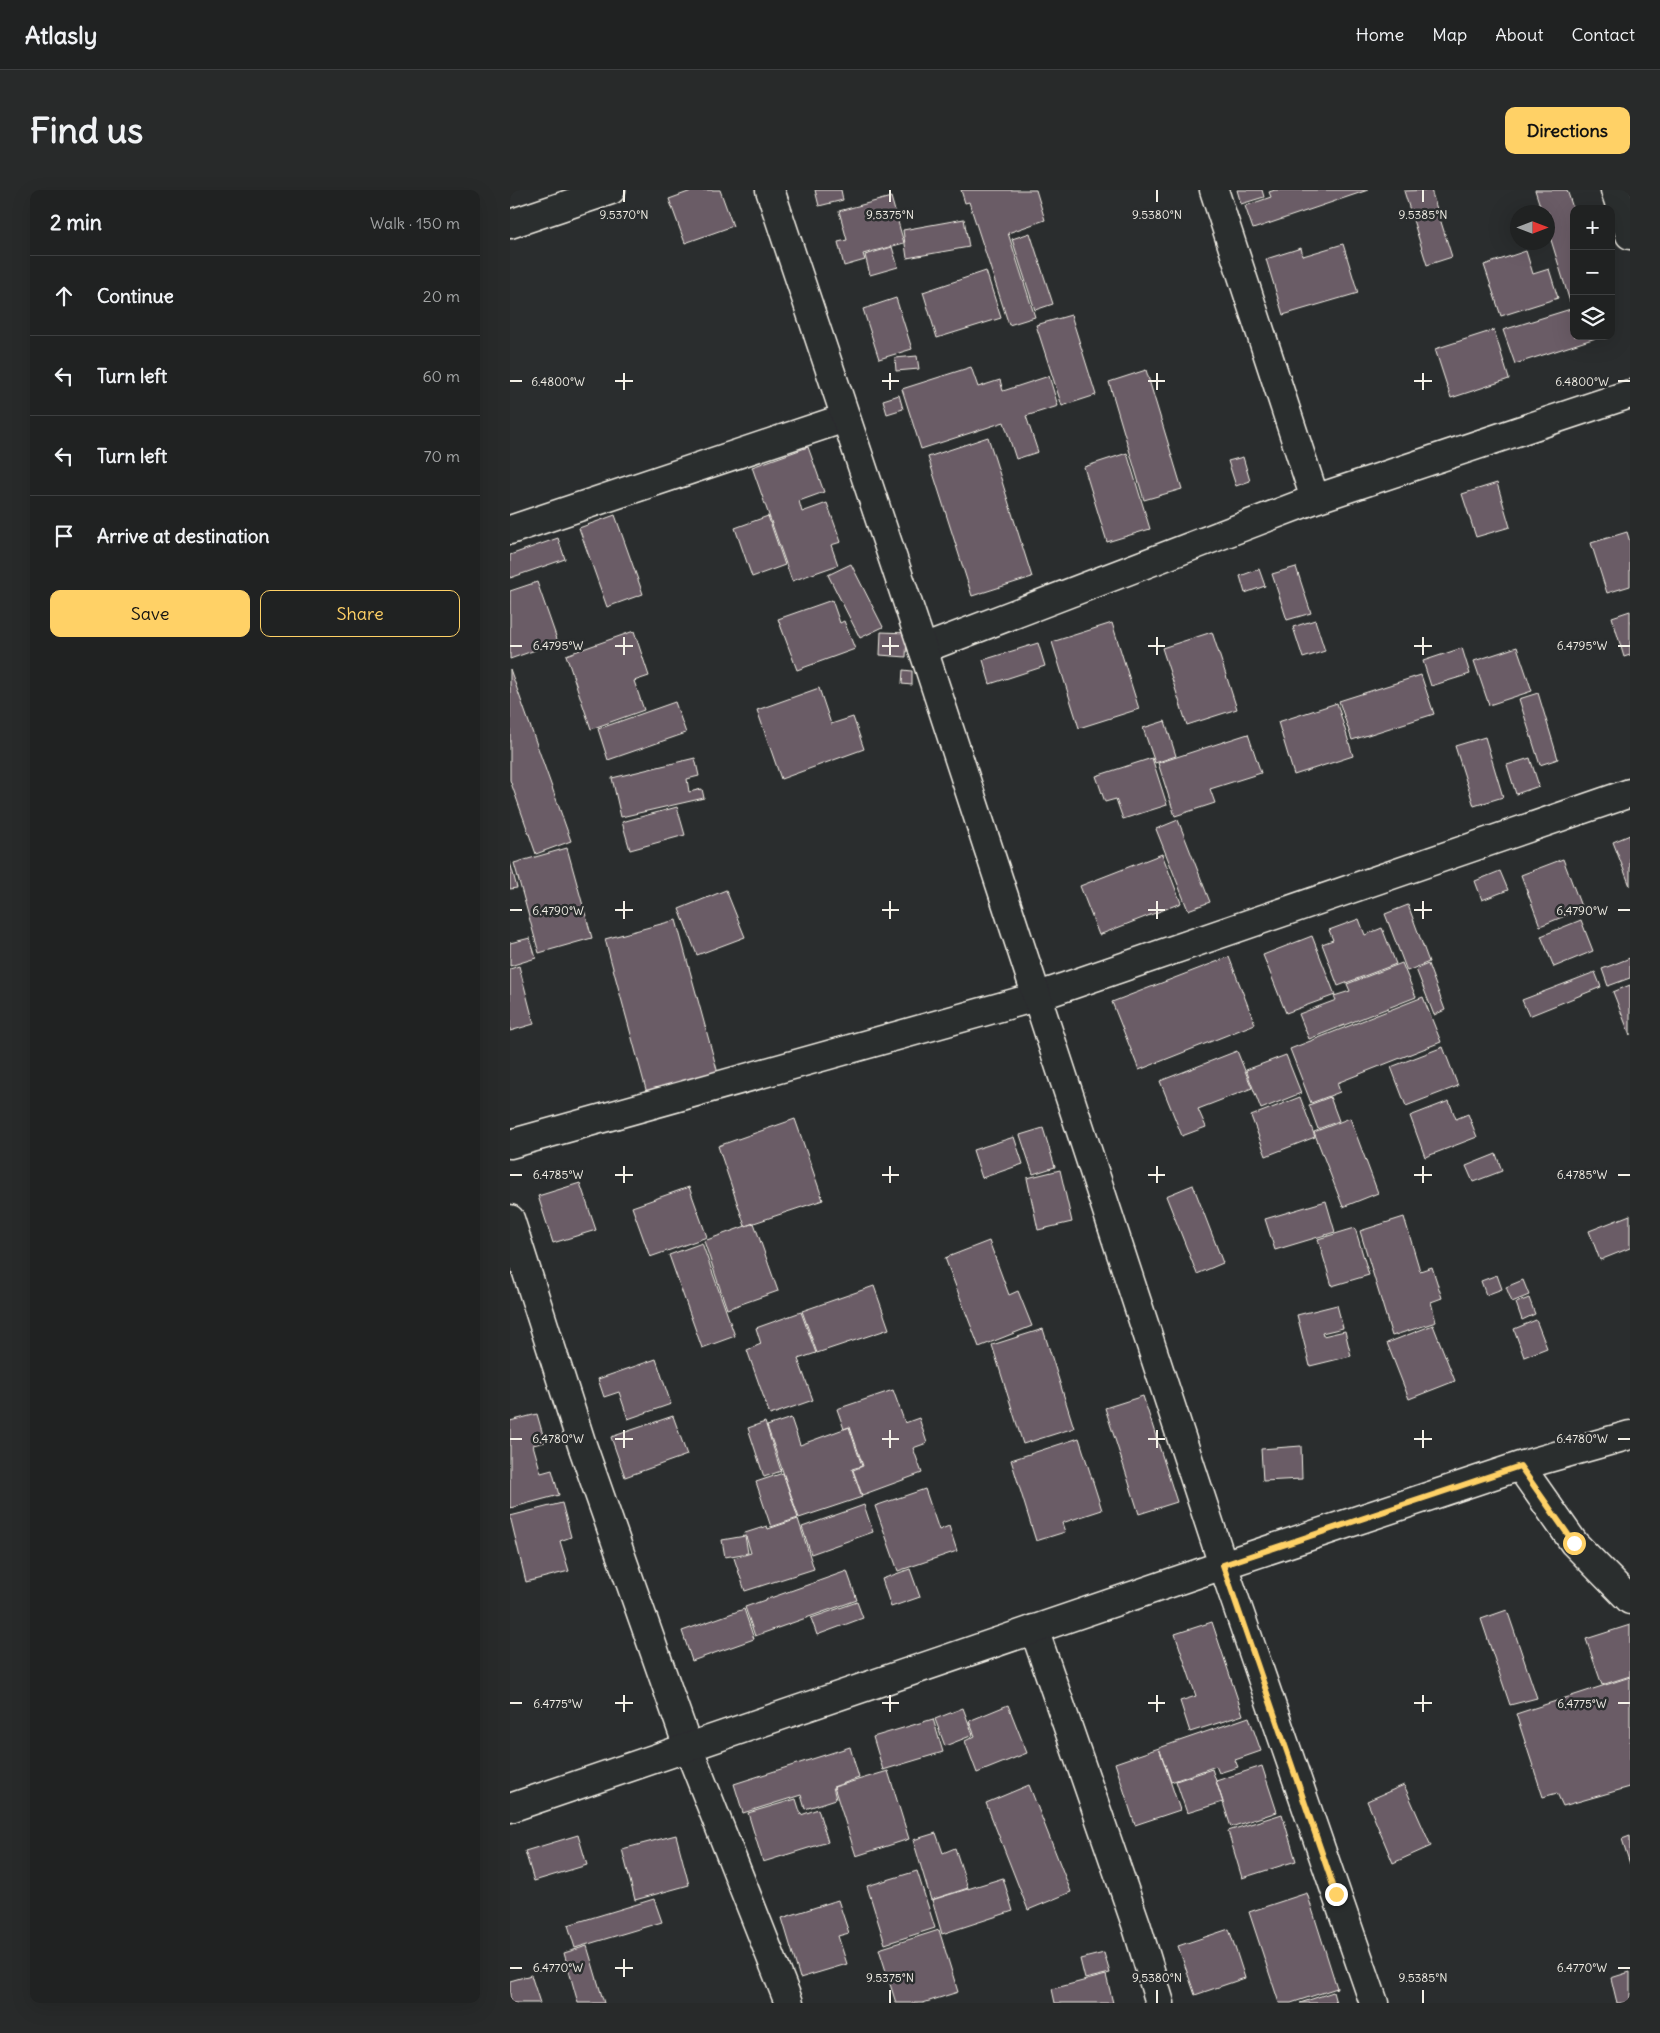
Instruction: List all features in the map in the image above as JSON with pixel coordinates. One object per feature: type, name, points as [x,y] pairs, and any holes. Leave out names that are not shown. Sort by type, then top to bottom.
[{"type":"street","points":[[510,224],[611,190]]},
{"type":"street","points":[[770,190],[923,649],[1223,1565],[1374,2003]]},
{"type":"street","points":[[1214,190],[1315,499]]},
{"type":"street","points":[[1615,190],[1630,235]]},
{"type":"street","points":[[923,649],[1315,499],[1630,394]]},
{"type":"street","points":[[510,530],[845,418]]},
{"type":"street","points":[[510,1144],[1036,998],[1630,793]]},
{"type":"street","points":[[510,1219],[582,1445],[688,1747],[789,2003]]},
{"type":"street","points":[[510,1808],[1520,1466],[1630,1435]]},
{"type":"street","points":[[1520,1466],[1574,1543],[1630,1600]]},
{"type":"street","points":[[1034,1630],[1136,1924],[1160,2003]]},
{"type":"building","points":[[694,190],[720,190],[733,226],[685,243],[669,199]]},
{"type":"building","points":[[815,190],[841,190],[843,200],[819,206]]},
{"type":"building","points":[[961,190],[1036,190],[1045,220],[1008,233],[1035,317],[1009,325],[969,202],[965,203]]},
{"type":"building","points":[[1237,190],[1262,190],[1264,197],[1241,204]]},
{"type":"building","points":[[1275,190],[1368,190],[1253,229],[1245,206],[1271,197],[1269,192]]},
{"type":"building","points":[[1431,190],[1452,257],[1427,265],[1404,191]]},
{"type":"building","points":[[1535,190],[1567,190],[1572,205],[1570,205],[1570,302],[1554,250],[1555,205],[1540,205]]},
{"type":"building","points":[[891,197],[904,243],[863,254],[865,260],[844,266],[838,242],[847,240],[839,211]]},
{"type":"building","points":[[964,219],[969,247],[907,258],[903,230]]},
{"type":"building","points":[[1030,233],[1053,304],[1035,310],[1012,239]]},
{"type":"building","points":[[1343,244],[1358,293],[1283,315],[1266,259],[1301,248],[1303,256]]},
{"type":"building","points":[[892,247],[898,267],[870,275],[865,255]]},
{"type":"building","points":[[1526,251],[1533,274],[1549,269],[1558,298],[1501,316],[1484,265]]},
{"type":"building","points":[[986,271],[1001,318],[937,338],[923,292]]},
{"type":"building","points":[[896,298],[912,349],[879,359],[863,309]]},
{"type":"building","points":[[1570,309],[1570,340],[1590,340],[1515,364],[1503,330]]},
{"type":"building","points":[[1071,315],[1096,395],[1062,406],[1036,325]]},
{"type":"building","points":[[1494,330],[1509,379],[1451,398],[1435,349]]},
{"type":"building","points":[[917,356],[919,369],[896,371],[895,358]]},
{"type":"building","points":[[971,367],[978,387],[1000,380],[1003,391],[1049,376],[1058,406],[1026,416],[1038,452],[1016,459],[1004,422],[921,449],[902,389]]},
{"type":"building","points":[[1146,370],[1182,489],[1144,500],[1109,382]]},
{"type":"building","points":[[899,395],[903,409],[887,414],[883,400]]},
{"type":"building","points":[[988,437],[1032,577],[972,596],[928,457]]},
{"type":"building","points":[[808,447],[824,492],[799,501],[802,512],[827,503],[841,542],[831,545],[838,565],[792,581],[752,467]]},
{"type":"building","points":[[1127,453],[1150,529],[1107,542],[1084,467]]},
{"type":"building","points":[[1243,457],[1250,481],[1236,486],[1228,461]]},
{"type":"building","points":[[1497,483],[1510,527],[1476,537],[1462,494]]},
{"type":"building","points":[[615,515],[643,594],[607,607],[579,528]]},
{"type":"building","points":[[768,516],[785,565],[752,577],[735,528]]},
{"type":"building","points":[[1627,532],[1630,542],[1630,586],[1607,593],[1591,543]]},
{"type":"building","points":[[558,538],[565,559],[510,578],[510,555]]},
{"type":"building","points":[[851,564],[883,627],[860,638],[828,575]]},
{"type":"building","points":[[1296,567],[1311,613],[1287,620],[1272,574]]},
{"type":"building","points":[[1259,569],[1265,586],[1245,593],[1240,576]]},
{"type":"building","points":[[537,582],[558,642],[510,659],[510,591]]},
{"type":"building","points":[[832,600],[840,623],[844,621],[855,649],[797,670],[778,619]]},
{"type":"building","points":[[1630,611],[1630,655],[1624,657],[1612,617]]},
{"type":"building","points":[[1315,620],[1325,651],[1303,658],[1293,627]]},
{"type":"building","points":[[1112,623],[1139,709],[1079,728],[1052,642]]},
{"type":"building","points":[[634,631],[649,676],[634,681],[644,710],[591,729],[566,655]]},
{"type":"building","points":[[881,632],[907,633],[906,657],[880,655]]},
{"type":"building","points":[[1212,632],[1237,709],[1187,725],[1162,648]]},
{"type":"building","points":[[1038,643],[1045,666],[990,684],[983,660]]},
{"type":"building","points":[[1517,647],[1532,691],[1489,705],[1474,661]]},
{"type":"building","points":[[1462,648],[1470,674],[1431,686],[1423,661]]},
{"type":"building","points":[[510,669],[571,841],[536,854],[510,780]]},
{"type":"building","points":[[903,670],[912,671],[912,685],[902,684]]},
{"type":"building","points":[[1421,675],[1434,714],[1352,740],[1339,701]]},
{"type":"building","points":[[819,688],[831,724],[853,717],[864,749],[781,779],[757,710]]},
{"type":"building","points":[[1538,693],[1558,759],[1540,765],[1519,699]]},
{"type":"building","points":[[675,702],[686,733],[608,760],[598,729]]},
{"type":"building","points":[[1337,703],[1353,756],[1294,775],[1278,722]]},
{"type":"building","points":[[1165,721],[1176,756],[1155,763],[1143,728]]},
{"type":"building","points":[[1248,734],[1261,773],[1210,789],[1215,803],[1175,816],[1158,763]]},
{"type":"building","points":[[1485,737],[1503,797],[1474,806],[1455,746]]},
{"type":"building","points":[[695,758],[699,776],[687,779],[689,792],[702,789],[704,798],[621,817],[612,778]]},
{"type":"building","points":[[1152,758],[1167,805],[1123,819],[1116,799],[1105,802],[1096,776]]},
{"type":"building","points":[[1530,758],[1539,786],[1516,794],[1507,765]]},
{"type":"building","points":[[677,807],[685,835],[630,850],[622,822]]},
{"type":"building","points":[[1178,820],[1210,902],[1188,910],[1156,829]]},
{"type":"building","points":[[1630,835],[1630,886],[1613,842]]},
{"type":"building","points":[[567,848],[592,938],[539,953],[514,863]]},
{"type":"building","points":[[1162,854],[1181,903],[1099,935],[1080,886]]},
{"type":"building","points":[[1563,859],[1582,909],[1540,926],[1521,875]]},
{"type":"building","points":[[510,862],[517,888],[510,889]]},
{"type":"building","points":[[1500,871],[1508,890],[1482,900],[1475,881]]},
{"type":"building","points":[[726,890],[745,937],[697,955],[679,909]]},
{"type":"building","points":[[1408,905],[1429,962],[1407,971],[1385,914]]},
{"type":"building","points":[[1359,919],[1365,935],[1382,928],[1396,964],[1338,986],[1322,944],[1333,940],[1329,930]]},
{"type":"building","points":[[676,920],[719,1077],[648,1097],[605,939]]},
{"type":"building","points":[[1581,920],[1593,951],[1554,967],[1541,936]]},
{"type":"building","points":[[1312,936],[1335,995],[1286,1013],[1263,955]]},
{"type":"building","points":[[530,938],[536,958],[510,966],[510,943]]},
{"type":"building","points":[[1229,957],[1255,1024],[1139,1070],[1112,1002]]},
{"type":"building","points":[[1630,958],[1630,978],[1608,986],[1602,969]]},
{"type":"building","points":[[1402,963],[1416,997],[1309,1039],[1299,1014],[1336,1000],[1334,996],[1350,991],[1347,984]]},
{"type":"building","points":[[1428,964],[1445,1010],[1434,1015],[1416,969]]},
{"type":"building","points":[[519,966],[534,1024],[510,1031],[510,969]]},
{"type":"building","points":[[1595,972],[1601,987],[1529,1016],[1522,1000]]},
{"type":"building","points":[[1630,985],[1630,1035],[1613,992]]},
{"type":"building","points":[[1423,997],[1441,1042],[1337,1083],[1340,1092],[1311,1103],[1290,1049]]},
{"type":"building","points":[[1443,1047],[1458,1086],[1406,1106],[1391,1067]]},
{"type":"building","points":[[1237,1051],[1252,1088],[1198,1109],[1206,1127],[1182,1136],[1160,1081]]},
{"type":"building","points":[[1286,1055],[1301,1093],[1261,1109],[1246,1070]]},
{"type":"building","points":[[1300,1097],[1315,1137],[1266,1156],[1251,1116]]},
{"type":"building","points":[[1330,1097],[1339,1121],[1318,1129],[1309,1105]]},
{"type":"building","points":[[1449,1101],[1456,1119],[1468,1114],[1477,1137],[1425,1157],[1410,1116]]},
{"type":"building","points":[[1350,1118],[1378,1193],[1343,1207],[1314,1132]]},
{"type":"building","points":[[795,1119],[823,1200],[745,1226],[718,1146]]},
{"type":"building","points":[[1043,1128],[1055,1167],[1033,1174],[1020,1135]]},
{"type":"building","points":[[1014,1137],[1023,1164],[982,1178],[973,1150]]},
{"type":"building","points":[[1496,1154],[1502,1171],[1473,1182],[1466,1166]]},
{"type":"building","points":[[1060,1170],[1072,1222],[1038,1230],[1027,1178]]},
{"type":"building","points":[[580,1183],[596,1230],[553,1243],[538,1196]]},
{"type":"building","points":[[1193,1185],[1223,1263],[1197,1274],[1166,1196]]},
{"type":"building","points":[[689,1187],[707,1237],[650,1257],[632,1207]]},
{"type":"building","points":[[1326,1201],[1335,1232],[1275,1250],[1265,1219]]},
{"type":"building","points":[[1630,1215],[1630,1248],[1600,1260],[1589,1231]]},
{"type":"building","points":[[1404,1217],[1420,1271],[1432,1267],[1442,1298],[1431,1302],[1436,1322],[1392,1336],[1360,1231]]},
{"type":"building","points":[[754,1223],[778,1291],[727,1309],[704,1241]]},
{"type":"building","points":[[1355,1228],[1369,1275],[1332,1286],[1318,1239]]},
{"type":"building","points":[[989,1241],[1009,1295],[1018,1291],[1032,1326],[979,1347],[945,1258]]},
{"type":"building","points":[[702,1243],[735,1336],[702,1348],[669,1255]]},
{"type":"building","points":[[1497,1275],[1502,1289],[1486,1295],[1481,1281]]},
{"type":"building","points":[[1523,1280],[1529,1295],[1512,1302],[1506,1287]]},
{"type":"building","points":[[874,1286],[889,1329],[817,1353],[802,1311]]},
{"type":"building","points":[[1529,1298],[1535,1314],[1522,1320],[1516,1303]]},
{"type":"building","points":[[1337,1305],[1343,1328],[1322,1333],[1323,1336],[1345,1331],[1351,1356],[1310,1366],[1297,1315]]},
{"type":"building","points":[[801,1312],[816,1353],[798,1359],[813,1400],[770,1415],[747,1350],[761,1344],[756,1328]]},
{"type":"building","points":[[1536,1320],[1547,1348],[1524,1357],[1514,1329]]},
{"type":"building","points":[[1433,1325],[1455,1381],[1409,1399],[1387,1343]]},
{"type":"building","points":[[1043,1329],[1074,1428],[1023,1444],[992,1345]]},
{"type":"building","points":[[656,1359],[671,1404],[628,1419],[619,1392],[604,1397],[598,1379]]},
{"type":"building","points":[[893,1390],[905,1423],[919,1418],[927,1443],[913,1448],[922,1473],[862,1495],[853,1470],[863,1466],[850,1427],[844,1429],[837,1409]]},
{"type":"building","points":[[1143,1396],[1177,1502],[1139,1514],[1105,1408]]},
{"type":"building","points":[[537,1414],[545,1442],[533,1445],[541,1473],[552,1470],[559,1495],[510,1508],[510,1421]]},
{"type":"building","points":[[673,1416],[687,1455],[625,1477],[611,1437]]},
{"type":"building","points":[[791,1418],[800,1445],[849,1427],[862,1466],[852,1469],[862,1497],[799,1518],[767,1426]]},
{"type":"building","points":[[765,1422],[781,1471],[764,1477],[748,1428]]},
{"type":"building","points":[[1079,1438],[1102,1510],[1062,1523],[1065,1532],[1036,1541],[1011,1460]]},
{"type":"building","points":[[1301,1446],[1302,1479],[1263,1481],[1261,1449]]},
{"type":"building","points":[[783,1473],[798,1518],[771,1527],[756,1482]]},
{"type":"building","points":[[925,1489],[939,1530],[949,1526],[957,1551],[898,1571],[875,1506]]},
{"type":"building","points":[[562,1503],[571,1537],[560,1541],[569,1571],[526,1582],[510,1516]]},
{"type":"building","points":[[864,1505],[873,1532],[811,1554],[802,1527]]},
{"type":"building","points":[[798,1519],[814,1569],[745,1591],[734,1558],[751,1553],[745,1533],[767,1526],[768,1529]]},
{"type":"building","points":[[745,1536],[748,1553],[725,1557],[722,1540]]},
{"type":"building","points":[[910,1569],[920,1597],[891,1607],[882,1579]]},
{"type":"building","points":[[847,1571],[857,1600],[755,1636],[745,1607]]},
{"type":"building","points":[[857,1602],[863,1618],[817,1635],[811,1618]]},
{"type":"building","points":[[744,1609],[754,1639],[692,1661],[682,1631]]},
{"type":"building","points":[[1507,1610],[1537,1698],[1510,1705],[1481,1619]]},
{"type":"building","points":[[1212,1622],[1243,1715],[1190,1732],[1180,1701],[1196,1696],[1175,1634]]},
{"type":"building","points":[[1630,1625],[1630,1676],[1602,1685],[1586,1639]]},
{"type":"building","points":[[1630,1677],[1630,1787],[1563,1806],[1557,1793],[1543,1797],[1516,1714]]},
{"type":"building","points":[[1008,1705],[1027,1753],[977,1773],[965,1741],[975,1736],[969,1721]]},
{"type":"building","points":[[963,1708],[973,1735],[945,1746],[935,1719]]},
{"type":"building","points":[[1249,1717],[1261,1751],[1235,1760],[1238,1767],[1219,1773],[1216,1766],[1171,1782],[1159,1748]]},
{"type":"building","points":[[933,1719],[943,1752],[883,1770],[873,1737]]},
{"type":"building","points":[[850,1747],[859,1778],[833,1787],[836,1799],[805,1809],[801,1795],[743,1813],[734,1784]]},
{"type":"building","points":[[1159,1748],[1180,1810],[1135,1825],[1115,1763]]},
{"type":"building","points":[[1262,1766],[1277,1812],[1231,1827],[1216,1781]]},
{"type":"building","points":[[1212,1769],[1223,1802],[1187,1813],[1176,1781]]},
{"type":"building","points":[[888,1771],[909,1839],[856,1856],[834,1787]]},
{"type":"building","points":[[1029,1785],[1071,1892],[1028,1910],[986,1803]]},
{"type":"building","points":[[1404,1785],[1431,1846],[1393,1863],[1367,1801]]},
{"type":"building","points":[[796,1799],[801,1815],[818,1809],[828,1842],[763,1862],[748,1813]]},
{"type":"building","points":[[1282,1814],[1296,1861],[1242,1878],[1228,1831]]},
{"type":"building","points":[[936,1833],[943,1853],[955,1848],[968,1888],[931,1900],[913,1840]]},
{"type":"building","points":[[578,1835],[587,1865],[534,1881],[525,1851]]},
{"type":"building","points":[[676,1835],[689,1885],[635,1900],[622,1849]]},
{"type":"building","points":[[1630,1836],[1630,1864],[1622,1839]]},
{"type":"building","points":[[917,1871],[935,1928],[885,1944],[867,1886]]},
{"type":"building","points":[[1003,1878],[1013,1911],[942,1934],[932,1900]]},
{"type":"building","points":[[1307,1893],[1337,1988],[1291,2003],[1279,2003],[1249,1912]]},
{"type":"building","points":[[654,1899],[662,1922],[575,1948],[568,1925]]},
{"type":"building","points":[[838,1900],[849,1933],[838,1936],[847,1964],[800,1978],[782,1918]]},
{"type":"building","points":[[1229,1929],[1245,1978],[1195,1995],[1178,1946]]},
{"type":"building","points":[[939,1930],[958,1992],[923,2003],[896,2003],[879,1949]]},
{"type":"building","points":[[587,1946],[604,2003],[578,2003],[564,1953]]},
{"type":"building","points":[[1104,1953],[1110,1973],[1085,1979],[1080,1959]]},
{"type":"building","points":[[1630,1972],[1630,2003],[1617,2003],[1611,1978]]},
{"type":"building","points":[[531,1975],[540,2003],[510,2003],[510,1981]]},
{"type":"building","points":[[1106,1975],[1113,2003],[1055,2003],[1052,1989]]},
{"type":"building","points":[[1333,1992],[1336,2003],[1300,2003]]},
{"type":"route","points":[[1336,1894],[1223,1565],[1520,1466],[1574,1543]]}]
